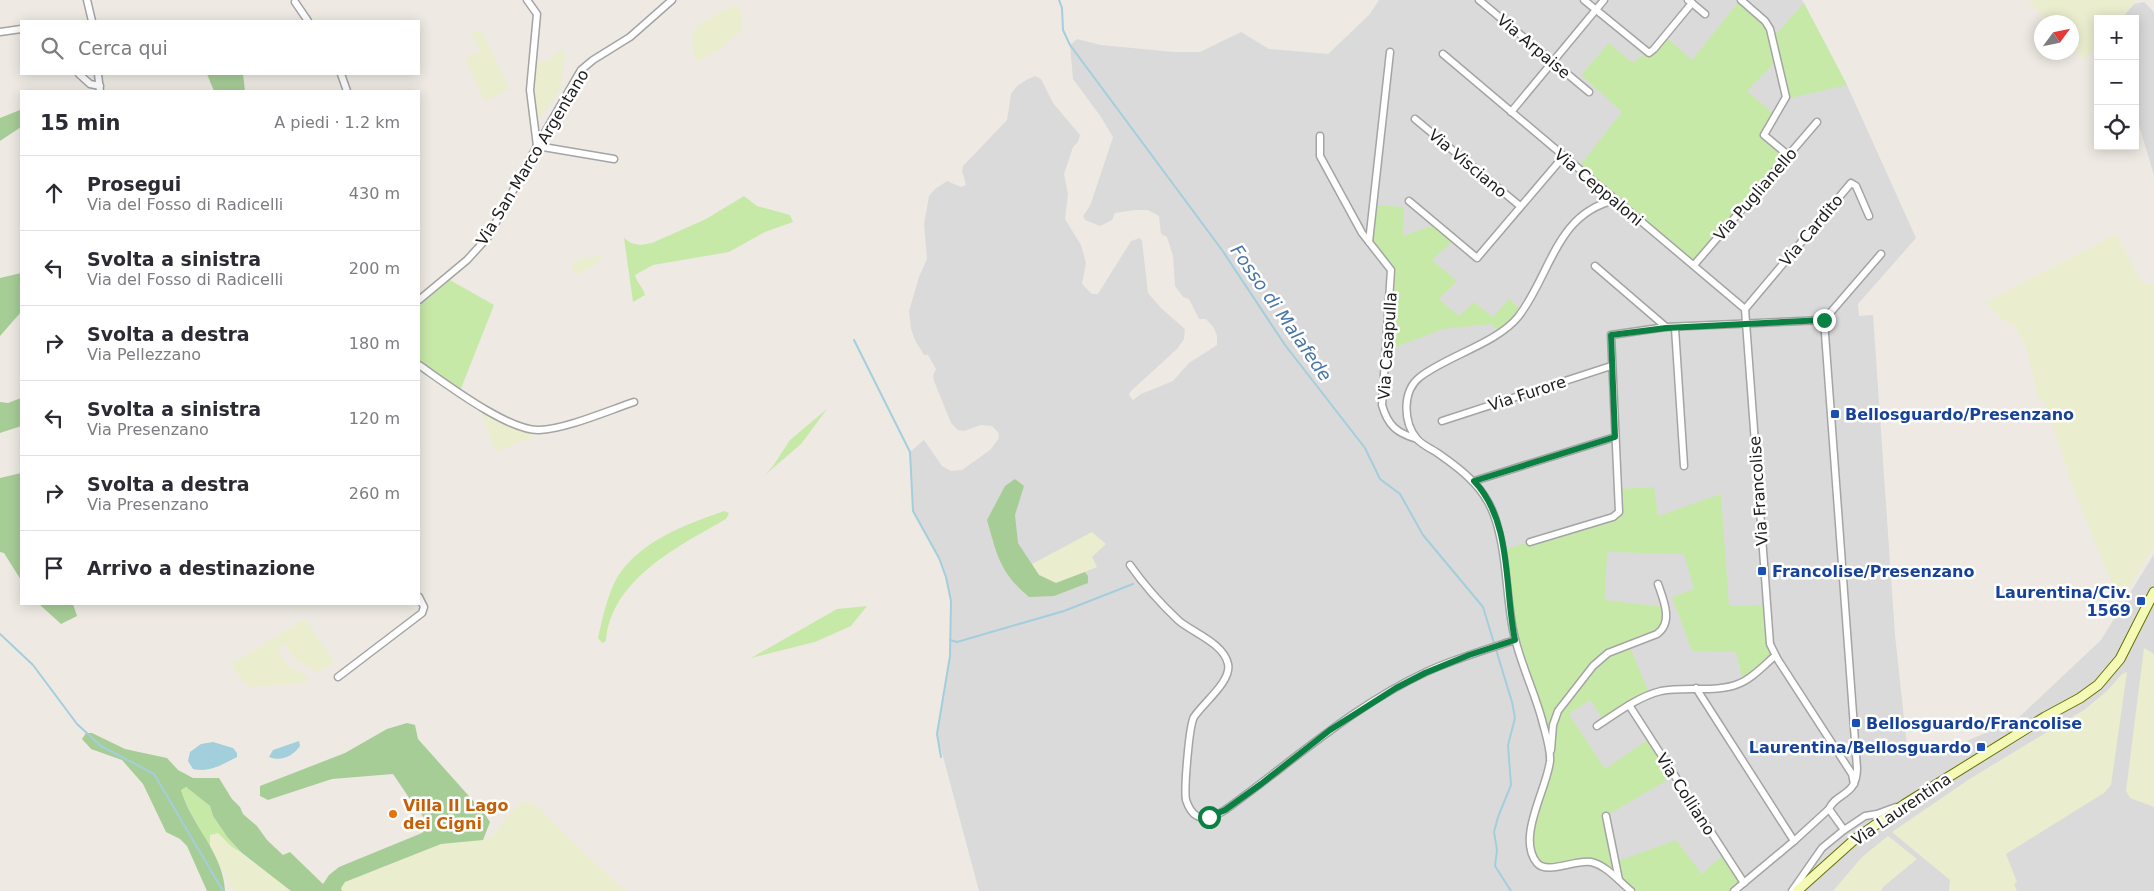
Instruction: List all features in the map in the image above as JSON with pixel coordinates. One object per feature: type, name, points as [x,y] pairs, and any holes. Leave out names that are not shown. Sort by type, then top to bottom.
[{"type":"main road","name":"Via Laurentina","points":[[1797,891],[1854,840],[1905,804],[2045,717],[2080,698],[2098,685],[2120,659],[2154,592]]},
{"type":"street","points":[[87,0],[92,20]]},
{"type":"street","points":[[527,0],[537,14],[530,84],[537,146],[614,159]]},
{"type":"street","name":"Via San Marco Argentano","points":[[420,299],[483,244],[537,146],[584,68],[593,60],[626,40],[672,0]]},
{"type":"street","name":"Via Arpaise","points":[[1479,0],[1589,92]]},
{"type":"street","points":[[1584,0],[1650,53],[1690,2],[1705,14]]},
{"type":"street","points":[[1511,112],[1604,0]]},
{"type":"street","points":[[1741,0],[1765,21],[1771,31],[1786,97],[1764,135],[1788,155]]},
{"type":"street","points":[[295,2],[307,20]]},
{"type":"street","points":[[0,32],[20,29]]},
{"type":"street","points":[[1369,242],[1390,52]]},
{"type":"street","name":"Via Ceppaloni","points":[[1443,54],[1745,309]]},
{"type":"street","points":[[80,75],[88,83],[100,89]]},
{"type":"street","points":[[98,75],[100,89]]},
{"type":"street","points":[[341,75],[347,90]]},
{"type":"street","name":"Via Visciano","points":[[1415,119],[1520,206]]},
{"type":"street","name":"Via Puglianello","points":[[1694,265],[1817,122]]},
{"type":"street","name":"Via Casapulla","points":[[1320,136],[1320,156],[1369,242],[1388,264],[1391,274],[1381,394],[1386,419],[1392,428],[1417,439],[1459,468],[1474,481],[1489,502],[1503,550],[1515,640],[1541,716],[1550,759]]},
{"type":"street","points":[[1409,200],[1478,258],[1563,157]]},
{"type":"street","name":"Via Cardito","points":[[1745,309],[1851,183],[1856,186],[1869,216]]},
{"type":"street","points":[[1417,439],[1409,422],[1406,408],[1415,380],[1431,369],[1485,341],[1513,322],[1524,308],[1568,228],[1593,208],[1615,200]]},
{"type":"street","points":[[1734,891],[1794,841],[1829,809],[1831,804],[1847,793],[1857,778],[1824,320],[1881,254]]},
{"type":"street","points":[[1595,266],[1666,328]]},
{"type":"street","points":[[1745,309],[1746,324]]},
{"type":"street","points":[[1530,542],[1613,517],[1618,513],[1620,504],[1611,366],[1611,335],[1666,328],[1824,320]]},
{"type":"street","name":"Via Francolise","points":[[1746,324],[1766,613],[1770,644],[1852,774],[1854,784]]},
{"type":"street","points":[[1675,328],[1684,466]]},
{"type":"street","points":[[420,366],[482,407],[518,425],[531,429],[550,428],[634,402]]},
{"type":"street","name":"Via Furore","points":[[1442,421],[1611,366]]},
{"type":"street","points":[[1474,481],[1615,437]]},
{"type":"street","points":[[1130,565],[1150,592],[1170,612],[1181,622],[1205,637],[1225,657],[1228,663],[1227,677],[1196,715],[1191,726],[1186,796],[1193,812],[1203,818],[1214,816],[1225,810],[1330,730],[1425,673],[1515,640]]},
{"type":"street","points":[[1631,891],[1595,863],[1576,862],[1547,868],[1540,866],[1533,857],[1530,844],[1531,828],[1550,759],[1552,729],[1555,717],[1593,666],[1608,653],[1657,634],[1663,629],[1666,614],[1658,584]]},
{"type":"street","points":[[338,677],[422,613],[424,608],[420,599]]},
{"type":"street","points":[[1596,726],[1629,705],[1661,692],[1739,684],[1776,656]]},
{"type":"street","points":[[1696,688],[1794,841]]},
{"type":"street","name":"Via Colliano","points":[[1629,705],[1744,883]]},
{"type":"street","points":[[1846,766],[1857,766]]},
{"type":"street","points":[[1792,891],[1822,848],[1844,830],[1857,820],[1905,804]]},
{"type":"street","points":[[1829,809],[1844,830]]},
{"type":"street","points":[[1606,816],[1619,880]]},
{"type":"street","points":[[1868,816],[1875,821],[1874,826]]},
{"type":"shaded area","points":[[1379,0],[1802,0],[1847,85],[1916,238],[1858,304],[1859,316],[1873,315],[1895,635],[1908,755],[1931,756],[2016,720],[2101,640],[2154,554],[2154,891],[979,891],[937,734],[950,656],[951,601],[946,577],[939,558],[913,511],[910,452],[924,440],[942,466],[951,471],[962,470],[990,450],[999,438],[998,432],[992,426],[981,425],[964,431],[958,430],[951,423],[934,381],[933,376],[936,369],[928,355],[924,355],[911,329],[909,311],[919,277],[927,259],[924,224],[929,196],[935,189],[947,181],[961,187],[966,185],[962,171],[963,166],[1007,120],[1011,94],[1017,86],[1028,79],[1035,76],[1041,79],[1053,103],[1080,135],[1078,142],[1073,147],[1064,174],[1068,194],[1065,219],[1081,245],[1086,263],[1082,284],[1092,294],[1098,294],[1131,241],[1140,238],[1142,241],[1148,293],[1162,309],[1185,329],[1184,339],[1177,349],[1130,392],[1129,395],[1133,400],[1141,394],[1173,381],[1189,363],[1217,345],[1217,336],[1214,328],[1206,319],[1199,319],[1189,299],[1183,297],[1175,286],[1173,256],[1167,237],[1161,234],[1159,216],[1148,210],[1135,210],[1115,213],[1112,220],[1100,226],[1085,220],[1083,216],[1090,206],[1113,137],[1073,79],[1070,45],[1077,39],[1101,45],[1174,52],[1200,52],[1241,32],[1269,49],[1328,54],[1370,14]]},
{"type":"shaded area","points":[[2144,2],[2154,12],[2154,175],[2139,125],[2139,15],[2124,15],[2134,4]]},
{"type":"green space","points":[[1740,0],[1777,33],[1804,3],[1847,85],[1786,99],[1777,60],[1747,91],[1775,115],[1765,131],[1767,139],[1788,155],[1694,265],[1577,169],[1622,112],[1581,75],[1609,43],[1633,63],[1665,36],[1692,60]]},
{"type":"green space","points":[[2028,0],[2135,0],[2124,15],[2094,15],[2094,49],[2084,59],[2079,54],[2079,15],[2042,15]]},
{"type":"green space","points":[[740,6],[742,29],[721,49],[697,62],[692,42],[695,27],[729,7]]},
{"type":"green space","points":[[481,29],[509,89],[485,102],[465,59],[481,50],[471,33]]},
{"type":"green space","points":[[561,49],[565,57],[560,89],[539,120],[534,100],[534,64],[550,59]]},
{"type":"green space","points":[[207,75],[243,75],[245,90],[214,90]]},
{"type":"green space","points":[[20,110],[20,128],[0,141],[0,118]]},
{"type":"green space","points":[[744,196],[757,206],[790,215],[793,222],[765,232],[729,252],[653,265],[635,275],[645,295],[633,302],[624,238],[631,243],[640,245],[652,243],[706,219]]},
{"type":"green space","points":[[1373,205],[1404,207],[1403,236],[1437,224],[1455,239],[1432,260],[1457,281],[1439,299],[1459,316],[1474,302],[1493,317],[1509,299],[1522,311],[1499,332],[1491,324],[1443,329],[1385,351],[1391,270],[1369,243]]},
{"type":"green space","points":[[2116,234],[2139,278],[2146,284],[2154,283],[2154,547],[2122,598],[2114,588],[2077,498],[2045,403],[2039,399],[2026,346],[2014,326],[2001,318],[1986,302]]},
{"type":"green space","points":[[602,255],[598,262],[584,272],[573,274],[574,260]]},
{"type":"green space","points":[[20,273],[20,313],[0,336],[0,278]]},
{"type":"green space","points":[[450,280],[494,305],[460,391],[420,362],[420,305]]},
{"type":"green space","points":[[20,398],[20,426],[0,433],[0,402],[8,403]]},
{"type":"green space","points":[[827,409],[801,444],[765,475],[790,440]]},
{"type":"green space","points":[[481,413],[535,436],[496,452]]},
{"type":"green space","points":[[20,473],[20,578],[4,553],[0,552],[0,478]]},
{"type":"green space","points":[[1015,479],[1024,486],[1015,515],[1018,543],[1039,575],[1056,583],[1085,572],[1088,576],[1088,583],[1054,596],[1029,597],[1012,580],[1001,563],[987,520],[1005,486]]},
{"type":"green space","points":[[1654,487],[1658,516],[1721,494],[1729,606],[1766,605],[1775,656],[1743,681],[1736,652],[1692,651],[1672,597],[1694,589],[1684,554],[1607,552],[1605,600],[1665,607],[1665,616],[1660,629],[1656,633],[1629,645],[1650,695],[1604,721],[1590,700],[1569,714],[1605,769],[1650,738],[1674,776],[1606,816],[1615,862],[1676,840],[1702,874],[1725,853],[1744,883],[1734,891],[1629,891],[1595,859],[1550,868],[1536,861],[1530,835],[1550,759],[1542,722],[1515,640],[1503,550],[1619,513],[1619,489]]},
{"type":"green space","points":[[724,511],[729,513],[726,519],[669,553],[634,582],[620,600],[611,619],[606,641],[602,643],[598,638],[608,598],[618,576],[628,563],[665,535]]},
{"type":"green space","points":[[1092,532],[1106,544],[1092,557],[1097,567],[1056,583],[1039,575],[1032,564]]},
{"type":"green space","points":[[40,605],[73,605],[77,616],[61,624]]},
{"type":"green space","points":[[867,606],[851,626],[815,642],[751,658],[837,609]]},
{"type":"green space","points":[[305,619],[334,662],[321,670],[314,671],[295,659],[285,644],[277,651],[288,665],[308,677],[309,680],[305,683],[251,687],[243,682],[231,664]]},
{"type":"green space","points":[[2144,648],[2154,654],[2154,807],[2130,798],[2126,791]]},
{"type":"green space","points":[[2127,672],[2111,785],[2104,793],[2006,854],[2017,882],[2014,884],[2017,891],[1949,891],[1950,880],[1892,832],[1971,778],[2084,710],[2107,691],[2122,674]]},
{"type":"green space","points":[[407,723],[415,725],[418,739],[490,822],[483,840],[441,844],[345,882],[341,888],[342,891],[291,891],[242,853],[228,838],[213,816],[210,806],[186,787],[181,790],[186,803],[213,852],[223,877],[225,891],[207,891],[187,846],[180,839],[166,832],[143,784],[122,760],[91,749],[82,739],[86,733],[92,733],[125,749],[167,758],[178,770],[193,778],[219,778],[243,814],[257,826],[267,840],[283,855],[290,852],[323,884],[329,875],[339,867],[422,833],[430,825],[393,774],[332,779],[268,800],[260,796],[260,786],[345,753],[387,729]]},
{"type":"green space","points":[[186,787],[210,806],[213,816],[228,838],[242,853],[232,847],[218,833],[210,835],[210,848],[184,798],[181,790]]},
{"type":"green space","points":[[528,802],[536,805],[626,891],[342,891],[341,888],[345,882],[441,844],[483,840],[493,835],[519,803]]},
{"type":"green space","points":[[218,833],[232,847],[266,870],[291,891],[233,891],[210,848],[210,835]]},
{"type":"green space","points":[[1888,836],[1917,859],[1883,887],[1881,891],[1833,891],[1862,857]]},
{"type":"water","points":[[299,741],[300,746],[294,753],[278,759],[269,757],[273,750]]},
{"type":"water","points":[[213,742],[233,748],[237,753],[237,757],[211,769],[193,769],[188,761],[190,752],[201,744]]},
{"type":"waterway","name":"Fosso di Malafede","points":[[1059,0],[1062,8],[1063,30],[1070,45],[1222,250],[1285,345],[1365,448],[1380,479],[1400,494],[1423,535],[1483,607],[1512,702],[1515,718],[1508,745],[1511,785],[1494,832],[1497,850],[1495,866],[1511,891]]},
{"type":"waterway","points":[[854,340],[910,452],[913,511],[939,558],[946,577],[951,601],[950,656],[937,734],[941,757]]},
{"type":"waterway","points":[[950,640],[957,642],[1064,611],[1133,584]]},
{"type":"waterway","points":[[0,634],[33,665],[77,724],[101,746],[154,774],[223,891]]},
{"type":"place","name":"Bellosguardo/Presenzano","points":[[1835,414]]},
{"type":"place","name":"Francolise/Presenzano","points":[[1762,571]]},
{"type":"place","name":"Laurentina/Civ. 1569","points":[[2141,601]]},
{"type":"place","name":"Bellosguardo/Francolise","points":[[1856,723]]},
{"type":"place","name":"Laurentina/Bellosguardo","points":[[1981,747]]},
{"type":"place","name":"Villa Il Lago dei Cigni","points":[[393,814]]},
{"type":"route","points":[[1209,817],[1225,810],[1330,730],[1396,688],[1425,673],[1469,655],[1515,640],[1510,615],[1503,550],[1494,513],[1489,502],[1474,481],[1615,437],[1611,335],[1666,328],[1824,320]]}]
